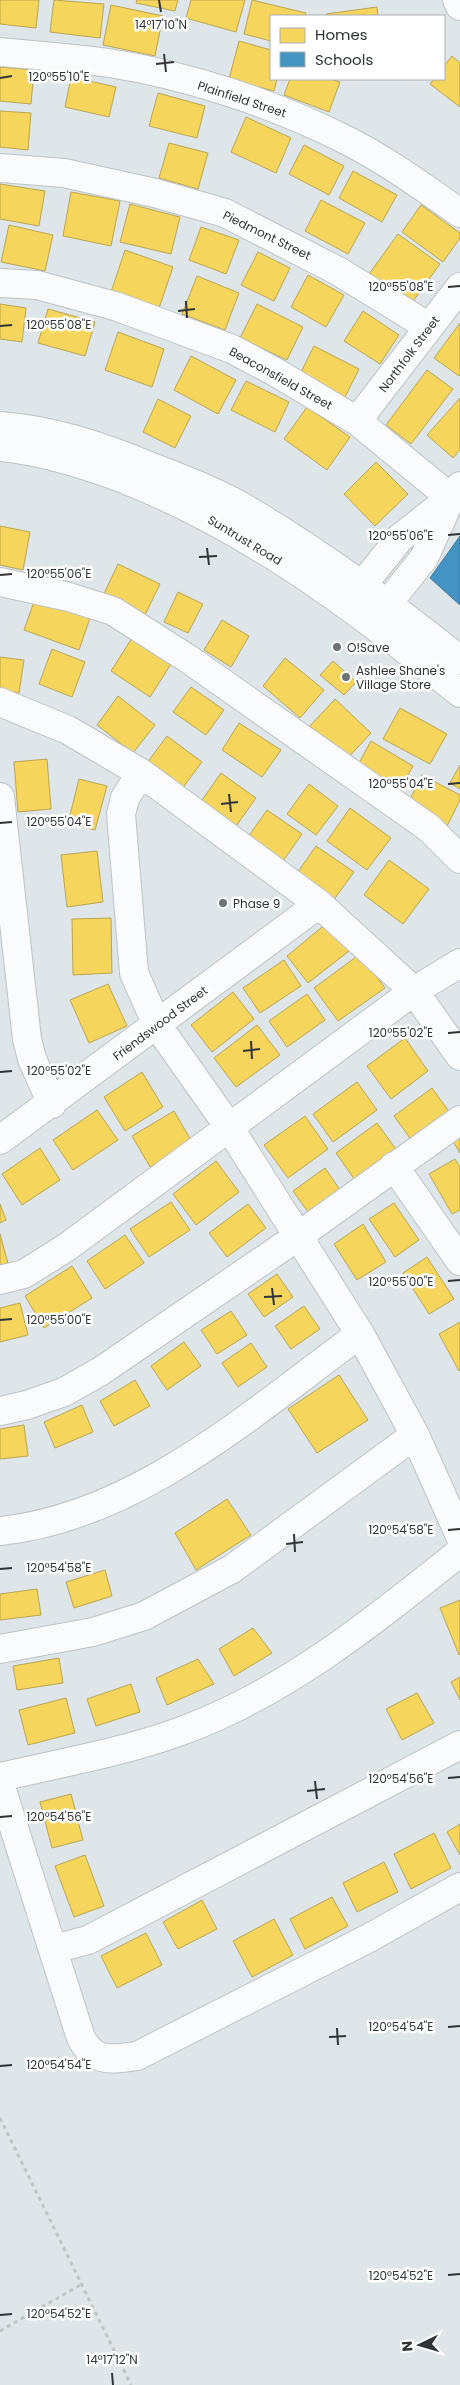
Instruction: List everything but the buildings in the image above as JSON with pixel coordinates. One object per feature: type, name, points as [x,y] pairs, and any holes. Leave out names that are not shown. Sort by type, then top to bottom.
[{"type":"street","points":[[456,0],[460,6]]},
{"type":"street","name":"Plainfield Street","points":[[0,52],[110,63],[209,87],[282,111],[346,140],[378,158],[460,213]]},
{"type":"street","name":"Piedmont Street","points":[[0,168],[64,173],[226,213],[338,271],[429,327]]},
{"type":"street","name":"Beaconsfield Street","points":[[0,283],[37,285],[115,306],[232,349],[276,372],[358,421],[456,492]]},
{"type":"street","name":"Northfolk Street","points":[[358,421],[460,287]]},
{"type":"street","name":"Suntrust Road","points":[[0,426],[56,434],[102,446],[202,487],[255,514],[379,614],[460,692]]},
{"type":"street","name":"Suntrust Road","points":[[0,447],[54,455],[142,486],[188,507],[354,595]]},
{"type":"street","points":[[354,595],[400,538],[456,492]]},
{"type":"street","points":[[379,614],[424,558],[456,492]]},
{"type":"street","points":[[0,582],[60,595],[114,611],[187,658],[429,828],[460,859]]},
{"type":"street","name":"Suntrust Road","points":[[379,614],[448,639],[460,660]]},
{"type":"street","points":[[0,708],[68,730],[141,773],[319,904],[414,991],[460,1056]]},
{"type":"street","points":[[141,773],[125,798],[121,814],[134,973],[158,1025],[229,1127],[360,1334],[415,1435],[460,1536]]},
{"type":"street","points":[[0,797],[27,1039],[32,1059],[52,1104]]},
{"type":"street","name":"Friendswood Street","points":[[0,1140],[52,1104],[319,904]]},
{"type":"street","points":[[0,1280],[24,1274],[67,1247],[414,991],[460,963]]},
{"type":"street","points":[[0,1411],[27,1406],[64,1392],[101,1371],[297,1237],[460,1120]]},
{"type":"street","points":[[394,1166],[460,1261]]},
{"type":"street","points":[[0,1531],[55,1519],[99,1505],[140,1486],[204,1448],[360,1334]]},
{"type":"street","points":[[0,1649],[93,1632],[144,1616],[232,1569],[415,1435]]},
{"type":"street","points":[[0,1777],[130,1747],[184,1730],[246,1702],[290,1679],[398,1602],[460,1552]]},
{"type":"street","points":[[54,1948],[88,1940],[460,1745]]},
{"type":"street","points":[[0,1784],[54,1948],[81,2038],[88,2052],[100,2058],[137,2056],[369,1938],[460,1887]]},
{"type":"path","points":[[0,2118],[131,2385]]},
{"type":"path","points":[[0,2332],[82,2284]]},
{"type":"place","name":"O!Save","points":[[337,647]]},
{"type":"place","name":"Ashlee Shane's Village Store","points":[[346,677]]},
{"type":"place","name":"Phase 9","points":[[223,903]]}]
